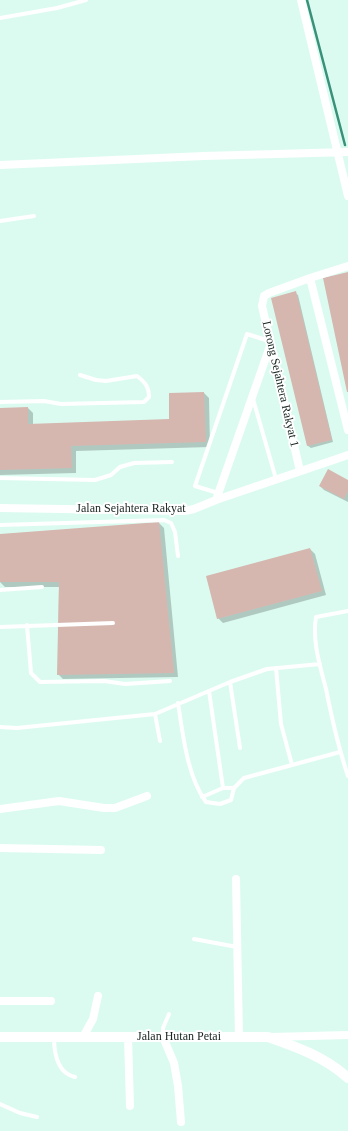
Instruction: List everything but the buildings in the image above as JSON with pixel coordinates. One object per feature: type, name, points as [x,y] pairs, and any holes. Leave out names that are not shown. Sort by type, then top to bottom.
[{"type":"street","points":[[301,0],[348,196]]},
{"type":"street","points":[[0,165],[348,152]]},
{"type":"street","points":[[348,266],[310,278],[347,416],[348,430]]},
{"type":"street","name":"Lorong Sejahtera Rakyat 1","points":[[300,471],[262,306],[264,296],[310,278]]},
{"type":"street","points":[[217,497],[270,343]]},
{"type":"street","name":"Jalan Sejahtera Rakyat","points":[[0,508],[194,509],[217,497],[348,455]]},
{"type":"street","points":[[0,809],[59,801],[104,808],[115,808],[147,796]]},
{"type":"street","points":[[0,848],[101,850]]},
{"type":"street","points":[[236,879],[239,1037]]},
{"type":"street","points":[[84,1037],[93,1019],[98,996]]},
{"type":"street","points":[[0,1001],[51,1001]]},
{"type":"street","points":[[268,1037],[348,1035]]},
{"type":"street","name":"Jalan Hutan Petai","points":[[0,1037],[268,1037],[304,1049],[337,1068],[348,1078]]},
{"type":"street","points":[[128,1037],[130,1106]]},
{"type":"street","points":[[163,1037],[174,1064],[178,1086],[181,1122]]},
{"type":"lane","points":[[0,18],[57,8],[86,0]]},
{"type":"lane","points":[[0,221],[34,216]]},
{"type":"lane","points":[[217,497],[195,486],[247,334],[270,343]]},
{"type":"lane","points":[[0,402],[44,401],[61,404],[144,402],[149,398],[149,389],[137,376],[106,381],[96,380],[80,375]]},
{"type":"lane","points":[[252,397],[276,479]]},
{"type":"lane","points":[[0,478],[96,480],[111,475],[120,467],[134,463],[172,462]]},
{"type":"lane","points":[[0,525],[164,520],[171,523],[176,532],[178,556]]},
{"type":"lane","points":[[0,590],[42,587]]},
{"type":"lane","points":[[348,611],[316,617],[314,630],[320,664],[340,752],[348,776]]},
{"type":"lane","points":[[0,627],[113,624]]},
{"type":"lane","points":[[27,626],[32,673],[40,682],[104,681],[132,684],[170,681]]},
{"type":"lane","points":[[0,727],[17,728],[155,714],[230,682],[267,669],[320,664]]},
{"type":"lane","points":[[276,668],[281,724],[292,765]]},
{"type":"lane","points":[[230,682],[240,748]]},
{"type":"lane","points":[[209,691],[223,788]]},
{"type":"lane","points":[[178,704],[186,748],[198,791],[206,802],[220,804],[231,800],[234,788],[244,778],[340,752]]},
{"type":"lane","points":[[155,714],[160,741]]},
{"type":"lane","points":[[202,797],[223,788],[234,788]]},
{"type":"lane","points":[[194,939],[237,947]]},
{"type":"lane","points":[[163,1037],[164,1028],[170,1014]]},
{"type":"lane","points":[[54,1037],[59,1066],[68,1075],[75,1077]]},
{"type":"lane","points":[[0,1104],[36,1118]]},
{"type":"waterway","points":[[307,0],[345,145]]}]
